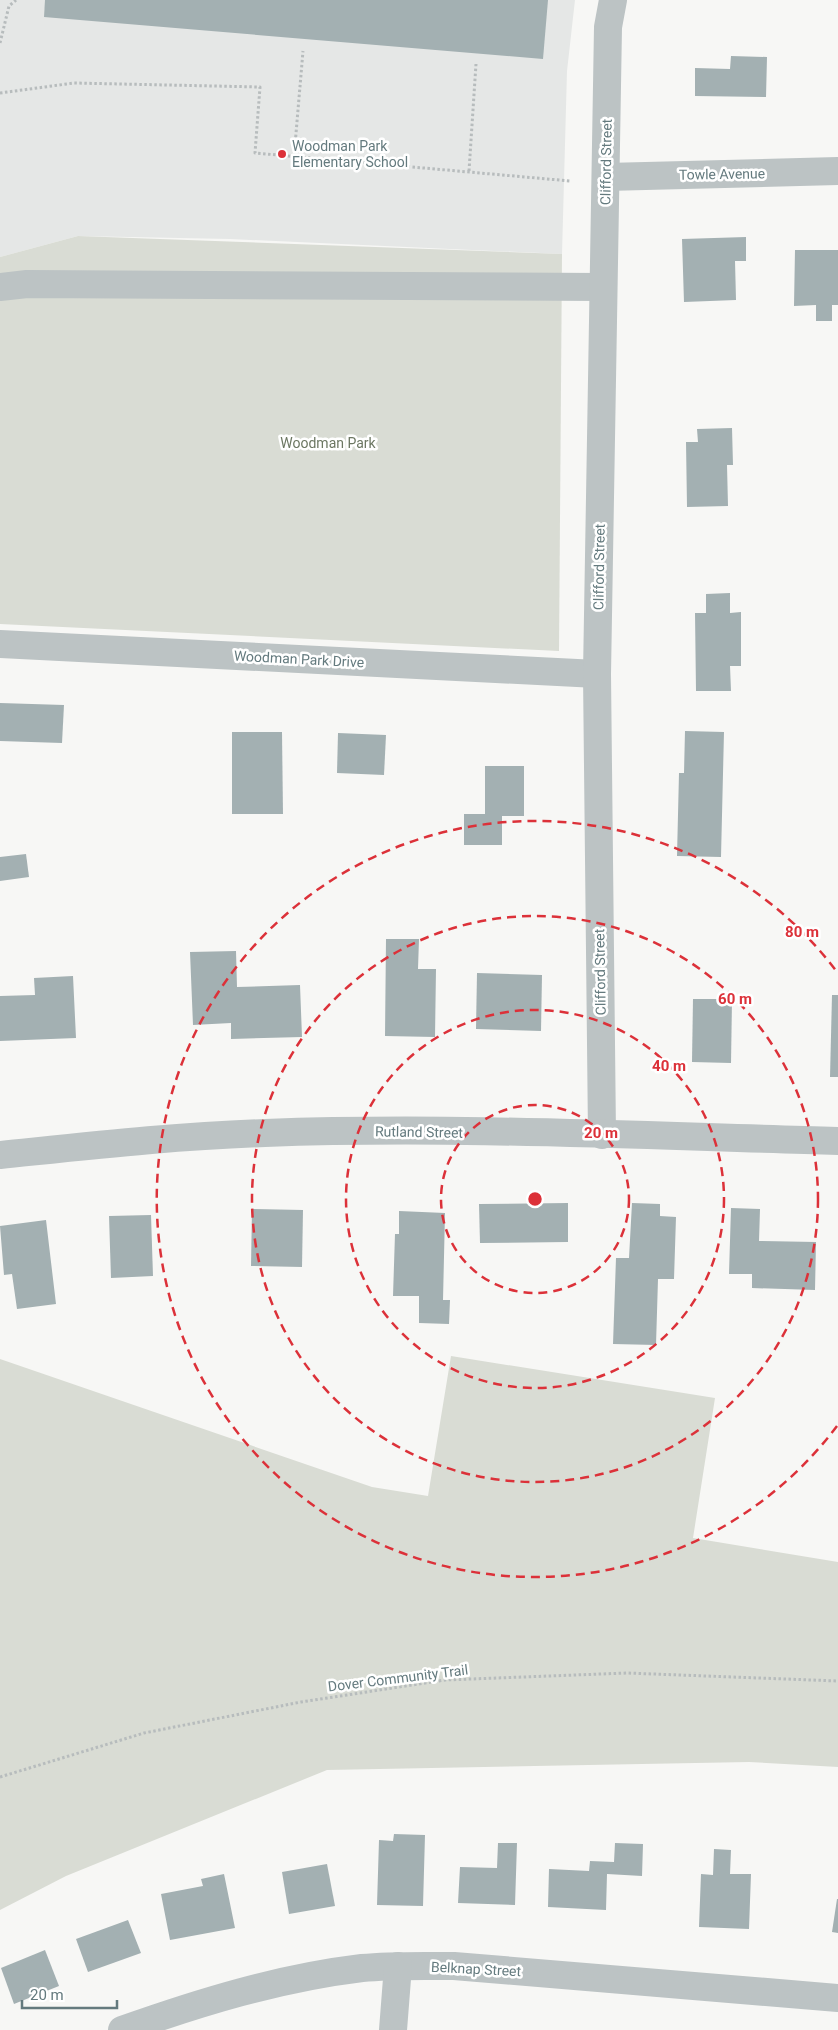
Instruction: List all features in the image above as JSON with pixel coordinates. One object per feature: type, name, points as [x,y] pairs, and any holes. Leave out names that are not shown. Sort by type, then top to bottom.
[{"type":"street","name":"Clifford Street","points":[[602,1135],[598,674],[608,27],[613,0]]},
{"type":"street","name":"Towle Avenue","points":[[606,177],[838,171]]},
{"type":"street","points":[[0,287],[37,284],[603,287]]},
{"type":"street","name":"Woodman Park Drive","points":[[0,644],[598,674]]},
{"type":"street","name":"Rutland Street","points":[[0,1155],[151,1140],[264,1133],[384,1131],[838,1141]]},
{"type":"street","points":[[392,2030],[398,1966]]},
{"type":"street","name":"Belknap Street","points":[[122,2030],[218,1997],[292,1980],[363,1968],[398,1966],[454,1966],[838,1998]]},
{"type":"path","points":[[0,43],[9,6],[16,0]]},
{"type":"path","points":[[294,157],[303,51]]},
{"type":"path","points":[[470,171],[476,64]]},
{"type":"path","points":[[0,93],[74,83],[260,87],[256,153],[570,181]]},
{"type":"path","name":"Dover Community Trail","points":[[0,1777],[144,1733],[301,1702],[445,1680],[627,1673],[838,1680]]},
{"type":"shaded area","name":"Woodman Park Elementary School","points":[[0,0],[575,0],[567,71],[562,254],[230,239],[78,236],[0,257]]},
{"type":"green space","name":"Woodman Park","points":[[78,236],[562,254],[559,651],[0,624],[0,257]]},
{"type":"green space","points":[[451,1356],[715,1398],[693,1538],[838,1562],[838,1767],[749,1762],[327,1770],[66,1876],[0,1910],[0,1359],[372,1487],[428,1496]]},
{"type":"building","points":[[45,0],[548,0],[543,59],[44,17]]},
{"type":"building","points":[[731,56],[767,57],[766,97],[695,96],[695,68],[730,69]]},
{"type":"building","points":[[746,237],[746,261],[735,261],[736,300],[684,302],[682,239]]},
{"type":"building","points":[[795,250],[838,250],[838,305],[832,305],[832,321],[816,321],[816,305],[794,306]]},
{"type":"building","points":[[732,428],[733,465],[727,465],[728,506],[687,507],[686,442],[698,442],[697,429]]},
{"type":"building","points":[[730,593],[730,613],[741,612],[741,666],[730,666],[731,691],[696,691],[695,613],[706,613],[706,594]]},
{"type":"building","points":[[0,703],[64,705],[62,743],[0,741]]},
{"type":"building","points":[[685,731],[724,732],[721,857],[677,856],[679,773],[684,773]]},
{"type":"building","points":[[232,732],[282,732],[283,814],[232,814]]},
{"type":"building","points":[[338,733],[386,735],[384,775],[337,773]]},
{"type":"building","points":[[485,766],[524,766],[524,816],[502,816],[502,845],[464,845],[464,814],[485,814]]},
{"type":"building","points":[[26,854],[29,877],[0,881],[0,857]]},
{"type":"building","points":[[386,939],[419,939],[418,969],[436,969],[435,1037],[385,1036]]},
{"type":"building","points":[[236,951],[237,987],[300,985],[302,1037],[231,1039],[231,1023],[193,1025],[190,952]]},
{"type":"building","points":[[477,973],[542,975],[541,1031],[476,1029]]},
{"type":"building","points":[[73,976],[76,1038],[0,1041],[0,996],[35,995],[34,978]]},
{"type":"building","points":[[832,995],[838,995],[838,1077],[830,1077]]},
{"type":"building","points":[[693,999],[732,999],[731,1063],[692,1062]]},
{"type":"building","points":[[568,1203],[568,1242],[480,1243],[479,1204]]},
{"type":"building","points":[[632,1203],[660,1204],[660,1216],[676,1217],[674,1279],[658,1279],[656,1345],[613,1344],[616,1258],[629,1258]]},
{"type":"building","points":[[731,1208],[760,1209],[759,1241],[816,1242],[815,1290],[752,1288],[752,1274],[729,1274]]},
{"type":"building","points":[[252,1209],[303,1210],[302,1267],[251,1266]]},
{"type":"building","points":[[399,1211],[445,1213],[443,1300],[450,1300],[449,1324],[419,1323],[419,1296],[393,1296],[395,1234],[399,1234]]},
{"type":"building","points":[[151,1215],[153,1276],[111,1278],[109,1216]]},
{"type":"building","points":[[46,1220],[56,1304],[17,1309],[12,1274],[4,1275],[0,1226]]},
{"type":"building","points":[[394,1834],[425,1835],[423,1906],[377,1905],[379,1840],[393,1841]]},
{"type":"building","points":[[498,1843],[517,1843],[515,1905],[458,1903],[460,1867],[497,1868]]},
{"type":"building","points":[[615,1843],[643,1844],[642,1876],[607,1874],[606,1910],[548,1907],[549,1869],[589,1871],[590,1861],[614,1862]]},
{"type":"building","points":[[714,1849],[731,1850],[730,1874],[751,1874],[749,1929],[699,1927],[701,1874],[713,1875]]},
{"type":"building","points":[[327,1864],[335,1906],[289,1914],[282,1872]]},
{"type":"building","points":[[224,1874],[235,1928],[170,1940],[161,1894],[203,1886],[201,1879]]},
{"type":"building","points":[[838,1899],[838,1933],[832,1932]]},
{"type":"building","points":[[128,1920],[141,1953],[88,1972],[76,1939]]},
{"type":"building","points":[[45,1950],[59,1986],[14,2004],[1,1968]]},
{"type":"place","name":"Woodman Park Elementary School","points":[[282,154]]}]
